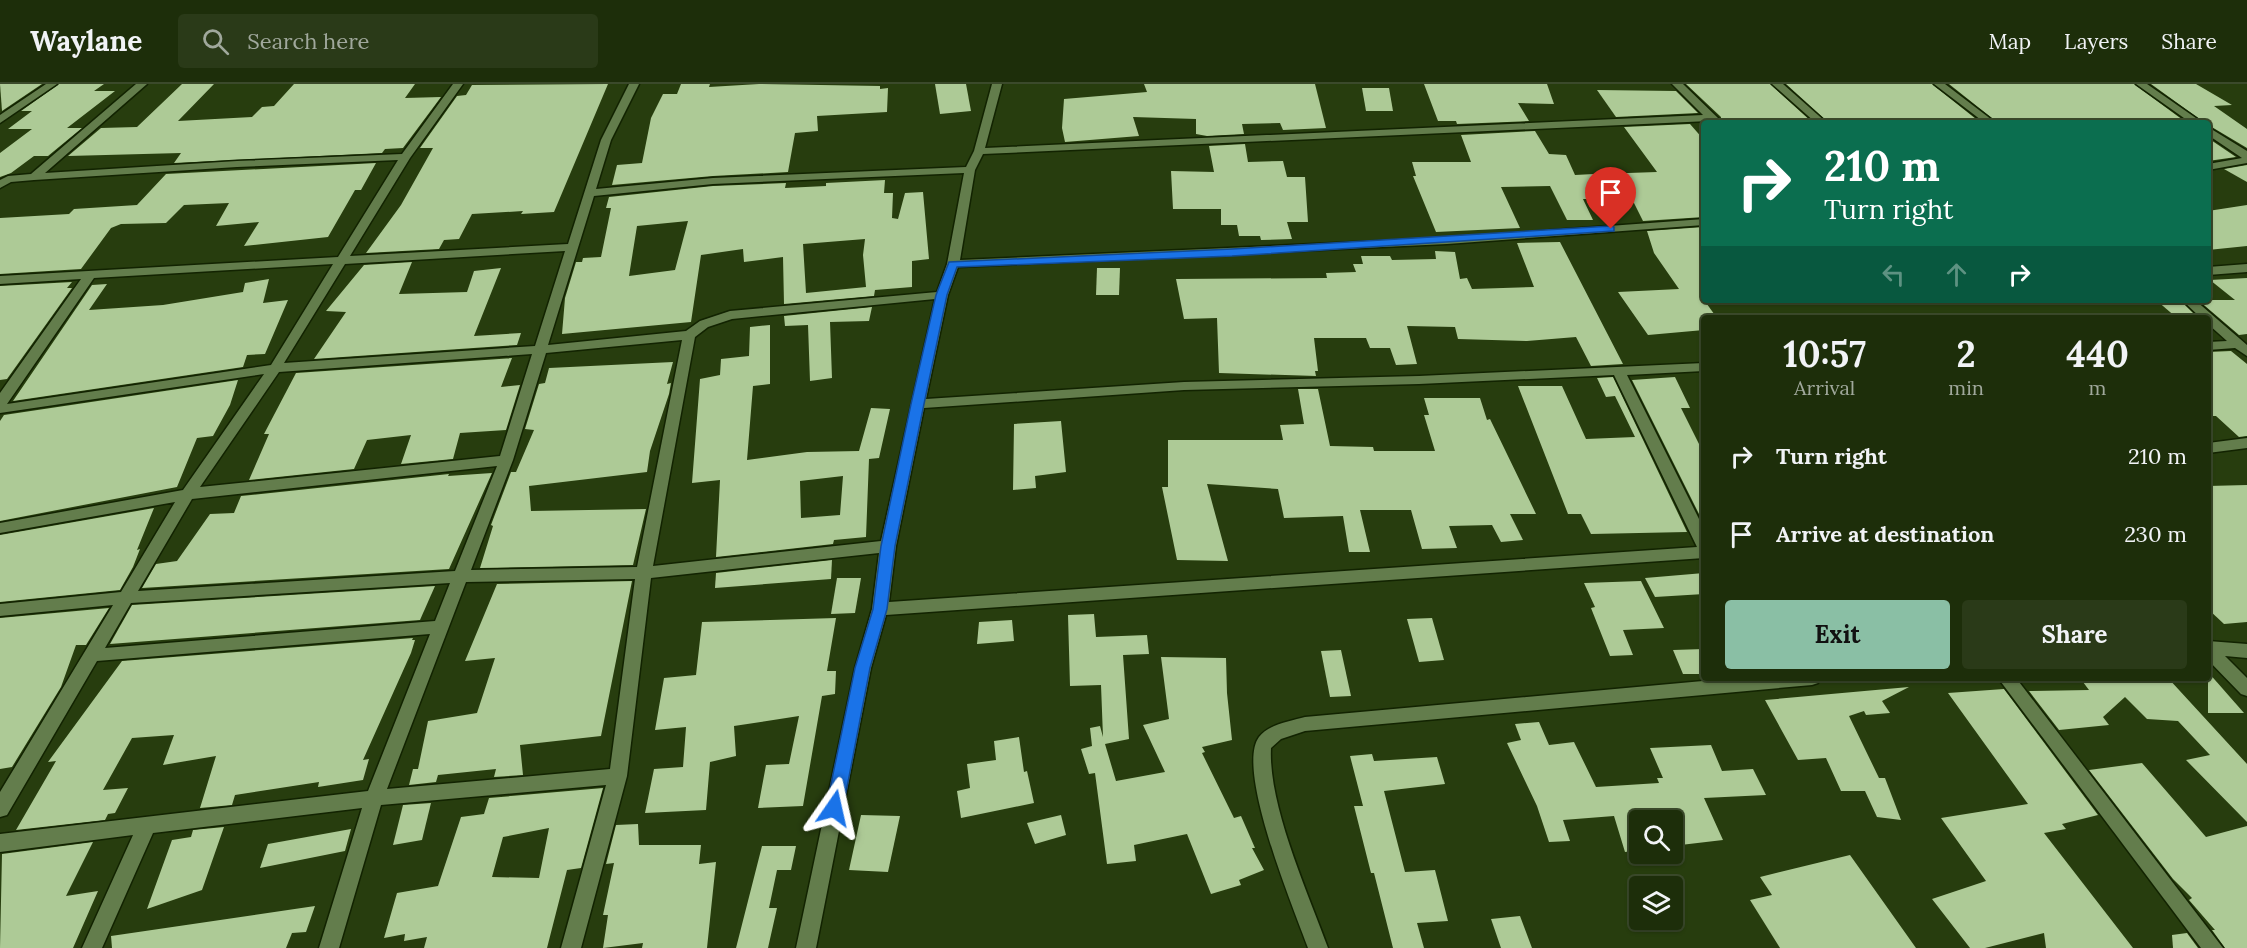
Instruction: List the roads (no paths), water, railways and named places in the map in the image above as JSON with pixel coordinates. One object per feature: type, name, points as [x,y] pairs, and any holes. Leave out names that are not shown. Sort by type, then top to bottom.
[{"type":"street","points":[[0,120],[52,84]]},
{"type":"street","points":[[34,177],[142,84]]},
{"type":"street","points":[[0,809],[94,655],[187,495],[275,368],[405,157],[458,84]]},
{"type":"street","points":[[329,948],[374,798],[440,627],[463,576],[506,460],[606,140],[634,84]]},
{"type":"street","points":[[806,948],[863,668],[880,609],[888,546],[942,295],[953,264],[970,170],[979,151],[997,84]]},
{"type":"street","points":[[1677,84],[1714,120]]},
{"type":"street","points":[[1777,84],[1819,120]]},
{"type":"street","points":[[1939,84],[1986,120]]},
{"type":"street","points":[[2141,84],[2194,120]]},
{"type":"street","points":[[979,151],[1701,121]]},
{"type":"street","points":[[2211,132],[2247,158]]},
{"type":"street","points":[[0,185],[8,179],[34,177],[237,164],[405,157]]},
{"type":"street","points":[[2211,166],[2247,158]]},
{"type":"street","points":[[590,193],[713,182],[970,170]]},
{"type":"street","points":[[953,264],[1423,242],[1701,222]]},
{"type":"street","points":[[0,280],[571,247]]},
{"type":"street","points":[[2211,271],[2247,268]]},
{"type":"street","points":[[0,403],[90,275]]},
{"type":"street","points":[[0,409],[275,368],[539,350],[689,335],[704,324],[730,315],[942,295]]},
{"type":"street","points":[[2191,303],[2205,315]]},
{"type":"street","points":[[2211,320],[2242,348]]},
{"type":"street","points":[[571,948],[618,776],[644,573],[689,335]]},
{"type":"street","points":[[2211,346],[2242,348]]},
{"type":"street","points":[[918,404],[1184,386],[1701,367]]},
{"type":"street","points":[[1619,371],[1701,539]]},
{"type":"street","points":[[2211,448],[2247,444]]},
{"type":"street","points":[[0,528],[187,495],[506,460]]},
{"type":"street","points":[[0,610],[128,597],[463,576],[644,573],[888,546]]},
{"type":"street","points":[[880,609],[1701,552]]},
{"type":"street","points":[[94,655],[440,627]]},
{"type":"street","points":[[2211,648],[2247,651]]},
{"type":"street","points":[[2211,651],[2247,688]]},
{"type":"street","points":[[1318,948],[1265,796],[1261,749],[1270,735],[1305,724],[1779,681]]},
{"type":"street","points":[[2008,681],[2213,948]]},
{"type":"street","points":[[0,843],[374,798],[618,776]]},
{"type":"street","points":[[92,948],[146,827]]}]
